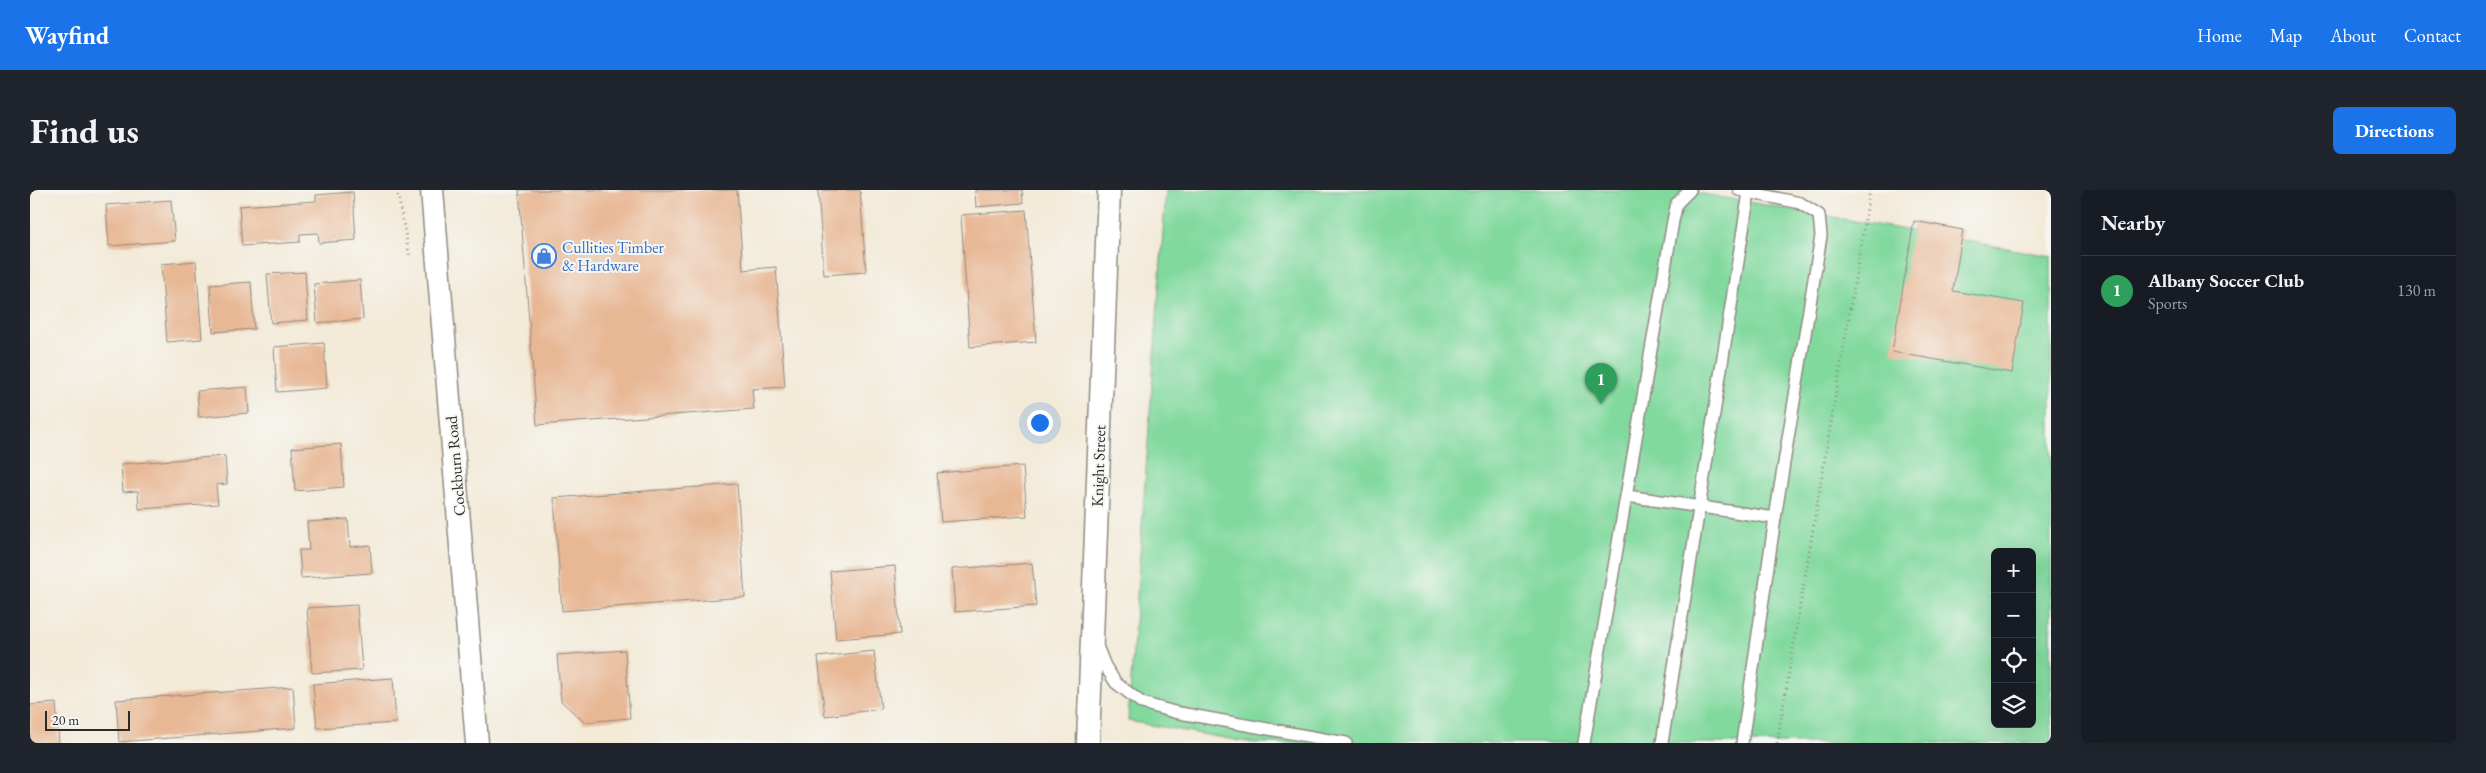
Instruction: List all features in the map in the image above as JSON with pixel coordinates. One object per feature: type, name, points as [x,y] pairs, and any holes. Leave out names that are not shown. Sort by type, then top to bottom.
[{"type":"street","name":"Cockburn Road","points":[[432,190],[477,743]]},
{"type":"street","name":"Knight Street","points":[[1088,743],[1109,190]]},
{"type":"lane","points":[[1584,743],[1673,221],[1678,204],[1690,190]]},
{"type":"lane","points":[[1662,743],[1699,507],[1744,191],[1800,203],[1819,215],[1822,236],[1775,518],[1742,743]]},
{"type":"lane","points":[[1626,496],[1775,518]]},
{"type":"lane","points":[[1092,633],[1105,666],[1116,683],[1142,703],[1174,712],[1346,743]]},
{"type":"path","points":[[1777,743],[1870,190]]},
{"type":"green space","points":[[1166,190],[1681,190],[2051,256],[2051,743],[1252,743],[1128,721]]},
{"type":"building","points":[[519,190],[737,190],[743,270],[776,267],[785,387],[752,389],[754,409],[537,425]]},
{"type":"building","points":[[818,190],[860,190],[866,272],[824,275]]},
{"type":"building","points":[[975,190],[1022,190],[1023,203],[976,207]]},
{"type":"building","points":[[353,192],[356,240],[319,243],[318,233],[300,234],[300,242],[242,246],[239,206],[316,201],[316,195]]},
{"type":"building","points":[[171,200],[175,241],[109,246],[106,205]]},
{"type":"building","points":[[1026,210],[1036,342],[970,347],[961,215]]},
{"type":"building","points":[[1914,221],[1963,230],[1953,291],[2024,303],[2012,373],[1892,352]]},
{"type":"building","points":[[196,261],[202,339],[167,342],[161,264]]},
{"type":"building","points":[[305,272],[308,320],[271,323],[267,274]]},
{"type":"building","points":[[360,280],[363,319],[317,323],[314,284]]},
{"type":"building","points":[[251,282],[254,329],[213,332],[210,285]]},
{"type":"building","points":[[324,343],[327,388],[277,392],[274,347]]},
{"type":"building","points":[[247,387],[249,413],[199,417],[197,391]]},
{"type":"building","points":[[341,444],[344,487],[295,491],[292,448]]},
{"type":"building","points":[[225,456],[227,484],[216,485],[218,504],[139,509],[138,491],[123,492],[121,464]]},
{"type":"building","points":[[1023,466],[1027,516],[941,522],[937,473]]},
{"type":"building","points":[[737,484],[745,597],[562,611],[554,498]]},
{"type":"building","points":[[348,519],[350,547],[370,545],[372,573],[301,578],[299,550],[309,550],[307,522]]},
{"type":"building","points":[[1032,563],[1036,606],[955,612],[952,569]]},
{"type":"building","points":[[895,566],[900,634],[836,639],[830,571]]},
{"type":"building","points":[[357,605],[362,670],[312,673],[307,608]]},
{"type":"building","points":[[625,650],[630,718],[584,722],[561,701],[557,655]]},
{"type":"building","points":[[874,651],[881,709],[825,716],[818,657]]},
{"type":"building","points":[[393,678],[396,723],[317,728],[313,684]]},
{"type":"building","points":[[293,687],[296,728],[119,742],[116,700]]},
{"type":"building","points":[[56,703],[59,743],[30,743],[30,705]]},
{"type":"place","name":"Cullities Timber & Hardware","points":[[544,256]]},
{"type":"place","name":"Albany Soccer Club","points":[[1601,404]]}]
